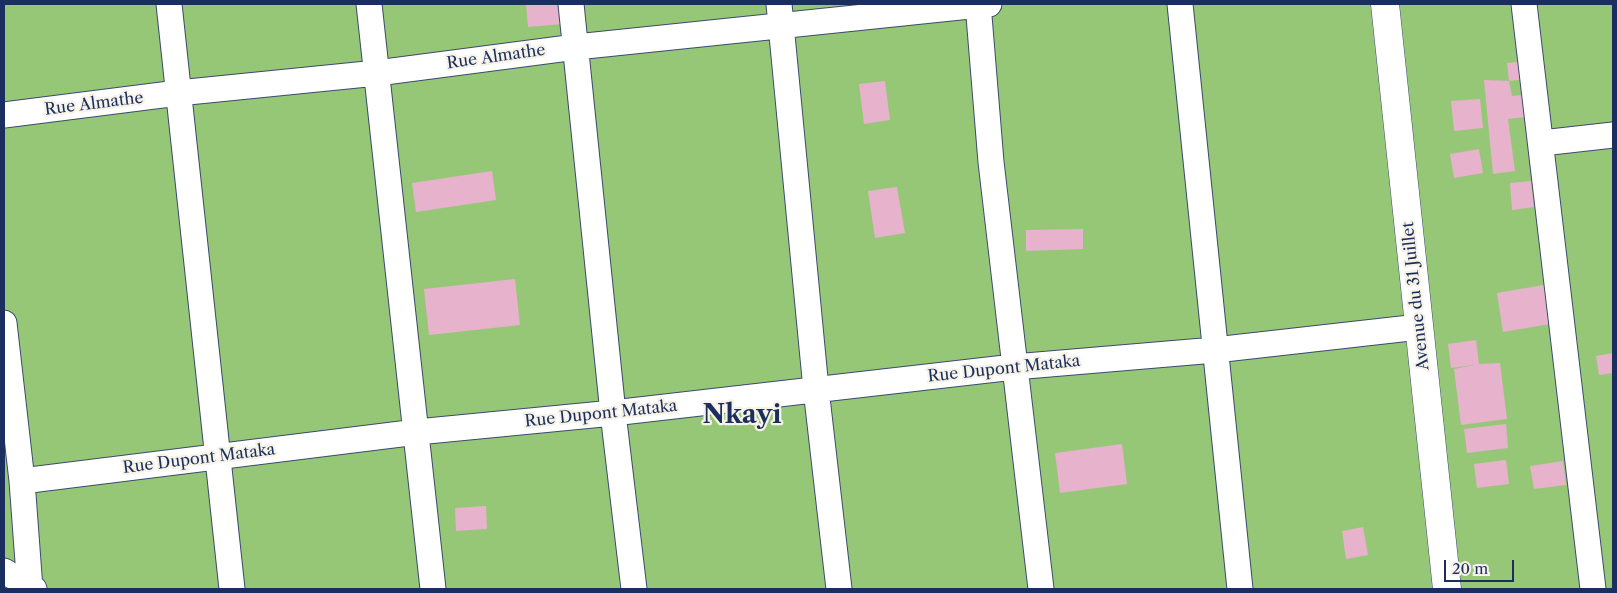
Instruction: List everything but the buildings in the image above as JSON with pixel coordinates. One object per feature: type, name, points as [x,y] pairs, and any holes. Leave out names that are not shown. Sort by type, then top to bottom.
[{"type":"street","points":[[169,4],[232,589]]},
{"type":"street","points":[[369,4],[433,589]]},
{"type":"street","points":[[571,4],[634,589]]},
{"type":"street","points":[[982,4],[991,162],[1041,589]]},
{"type":"street","name":"Rue Almathe","points":[[4,115],[178,93],[377,73],[576,47],[781,14],[982,4]]},
{"type":"street","points":[[1180,4],[1240,589]]},
{"type":"street","name":"Avenue du 31 Juillet","points":[[1385,4],[1447,589]]},
{"type":"street","points":[[1524,4],[1542,143],[1593,589]]},
{"type":"street","points":[[781,14],[816,388],[839,589]]},
{"type":"street","points":[[1542,143],[1613,135]]},
{"type":"street","points":[[4,322],[22,481],[31,588]]},
{"type":"street","name":"Rue Dupont Mataka","points":[[22,481],[417,432],[614,413],[816,388],[1014,367],[1215,350],[1419,327]]},
{"type":"street","points":[[4,571],[31,588]]},
{"type":"green space","points":[[4,4],[1613,4],[1613,589],[4,589]]},
{"type":"district","name":"Nkayi","points":[[742,415]]}]
